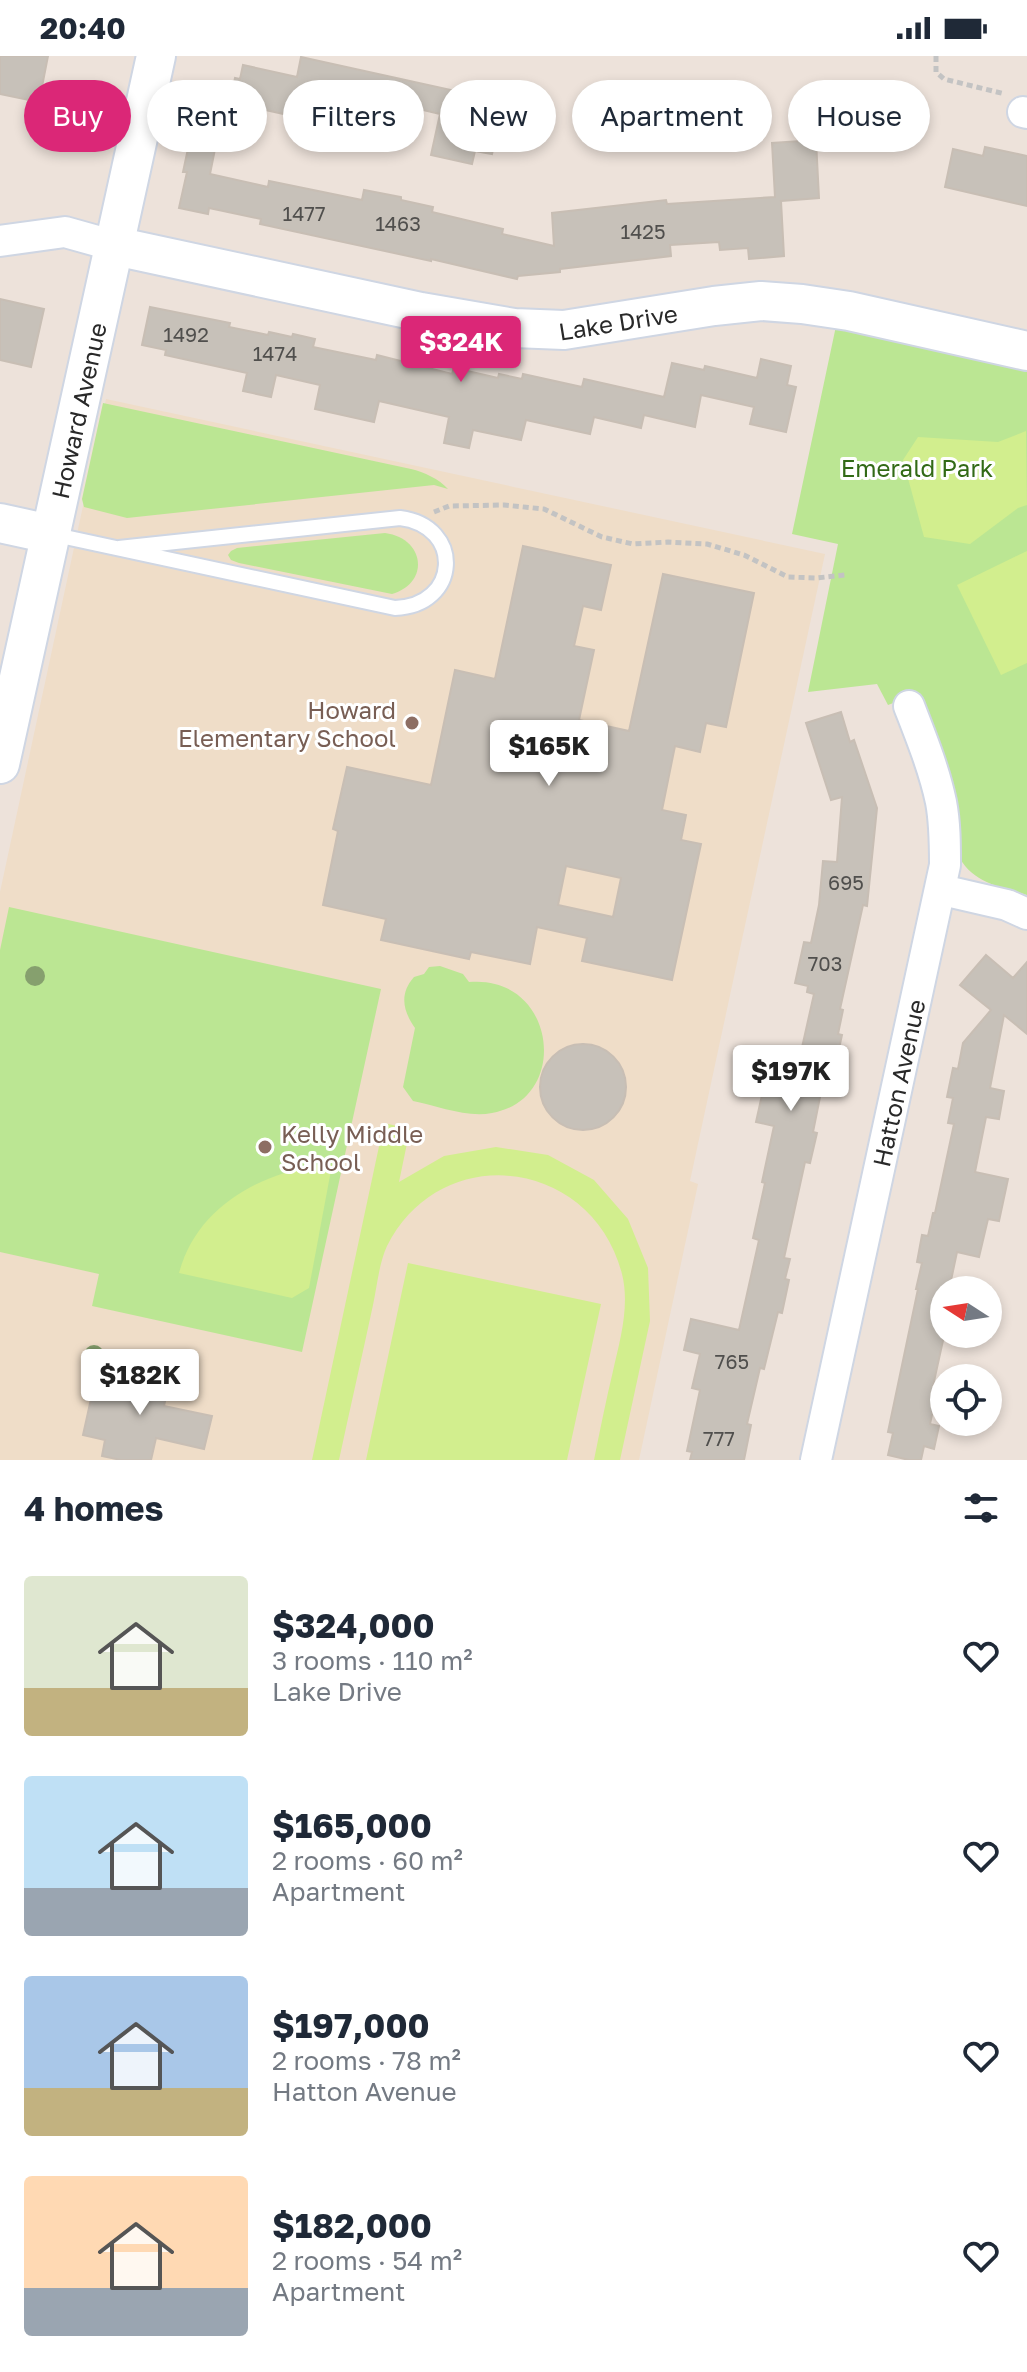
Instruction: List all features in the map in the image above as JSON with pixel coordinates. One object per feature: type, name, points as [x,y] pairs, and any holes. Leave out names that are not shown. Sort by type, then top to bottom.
[{"type":"street","name":"Howard Avenue","points":[[0,764],[156,56]]},
{"type":"street","points":[[0,241],[65,232],[115,246]]},
{"type":"street","name":"Lake Drive","points":[[115,246],[421,312],[514,328],[564,330],[761,301],[849,311],[1027,351]]},
{"type":"street","points":[[0,523],[50,534]]},
{"type":"street","name":"Hatton Avenue","points":[[816,1460],[942,890],[945,865],[940,801],[932,768],[909,706]]},
{"type":"street","points":[[942,890],[1007,905],[1027,914]]},
{"type":"lane","points":[[50,534],[395,608],[424,602],[435,593],[443,580],[446,566],[445,551],[439,537],[415,520],[400,518],[119,548]]},
{"type":"path","points":[[936,56],[936,72],[944,79],[1005,94],[1016,108],[1025,112]]},
{"type":"path","points":[[415,520],[449,506],[504,505],[544,509],[602,537],[633,544],[707,544],[744,555],[788,577],[845,575]]},
{"type":"shaded area","points":[[106,399],[825,554],[690,1181],[698,1184],[639,1460],[0,1460],[0,892]]},
{"type":"green space","name":"Emerald Park","points":[[836,326],[1027,368],[1027,895],[978,877],[957,853],[948,783],[920,693],[888,705],[877,684],[808,692],[838,544],[792,534]]},
{"type":"green space","points":[[103,403],[411,469],[431,476],[448,489],[434,485],[127,518],[84,507],[82,499]]},
{"type":"green space","points":[[1026,431],[1027,505],[1018,508],[970,544],[924,537],[903,460],[918,437],[998,442]]},
{"type":"green space","points":[[385,533],[408,543],[418,561],[413,580],[392,594],[239,563],[228,555],[237,548]]},
{"type":"green space","points":[[1027,551],[1027,663],[1001,675],[957,585]]},
{"type":"green space","points":[[9,907],[381,989],[302,1352],[92,1306],[99,1274],[0,1252],[0,950]]},
{"type":"green space","points":[[440,966],[463,974],[469,982],[498,985],[521,997],[536,1016],[543,1039],[543,1063],[534,1086],[518,1103],[492,1113],[463,1113],[413,1101],[403,1087],[415,1028],[405,1009],[406,990],[414,977],[424,974],[429,967]]},
{"type":"green space","points":[[384,1123],[410,1129],[399,1182],[444,1156],[496,1147],[548,1155],[594,1180],[628,1219],[648,1268],[650,1321],[620,1460],[594,1460],[623,1323],[625,1298],[622,1274],[606,1235],[581,1206],[549,1186],[514,1176],[478,1177],[443,1189],[412,1211],[387,1246],[339,1460],[312,1460]]},
{"type":"green space","points":[[318,1165],[332,1165],[309,1288],[292,1298],[179,1273],[187,1250],[199,1231],[214,1213],[232,1199],[273,1177]]},
{"type":"green space","points":[[408,1263],[601,1304],[567,1460],[366,1460]]},
{"type":"building","points":[[0,56],[48,56],[43,80],[24,80],[24,99],[0,94]]},
{"type":"building","points":[[301,57],[405,80],[283,80],[283,114],[267,110],[267,80],[235,80],[240,79],[243,65],[297,77]]},
{"type":"building","points":[[424,84],[440,88],[440,114],[424,110]]},
{"type":"building","points":[[440,114],[440,152],[475,152],[472,164],[431,155]]},
{"type":"building","points":[[788,142],[788,152],[817,152],[819,198],[781,201],[784,256],[749,259],[748,248],[720,250],[719,242],[670,245],[671,256],[560,269],[560,272],[518,276],[517,279],[260,224],[261,219],[209,208],[208,214],[179,208],[187,172],[183,172],[187,152],[214,152],[210,174],[268,187],[269,181],[362,200],[364,190],[401,197],[401,200],[433,207],[432,212],[503,229],[502,234],[554,246],[552,213],[666,200],[667,204],[775,197],[772,143]]},
{"type":"building","points":[[985,147],[1027,156],[1027,206],[945,187],[953,149],[983,156]]},
{"type":"building","points":[[0,299],[44,309],[31,367],[0,360]]},
{"type":"building","points":[[150,307],[230,323],[229,327],[268,335],[269,332],[292,337],[293,334],[315,339],[313,347],[376,360],[377,355],[452,374],[454,368],[498,378],[499,374],[522,379],[523,374],[582,387],[584,379],[664,397],[672,363],[704,370],[705,366],[757,378],[761,359],[791,366],[787,385],[796,387],[786,432],[750,424],[754,407],[701,395],[695,427],[644,415],[641,428],[594,417],[590,434],[526,420],[521,440],[473,430],[469,448],[444,443],[449,417],[379,401],[374,422],[315,409],[320,385],[276,375],[271,397],[243,391],[247,373],[165,355],[166,350],[142,345]]},
{"type":"building","points":[[523,546],[611,565],[601,610],[583,606],[574,646],[594,650],[579,720],[629,731],[663,574],[754,593],[726,727],[706,723],[700,752],[675,746],[662,810],[686,815],[681,840],[701,844],[672,980],[582,961],[587,938],[537,927],[530,964],[471,952],[469,959],[381,940],[386,919],[323,905],[338,831],[333,829],[347,767],[431,785],[455,670],[495,679]],"holes":[[[566,866],[621,878],[613,917],[558,905]]]},
{"type":"building","points":[[841,712],[877,808],[867,906],[863,905],[840,1009],[843,1010],[838,1034],[842,1035],[836,1062],[831,1061],[826,1082],[823,1082],[813,1132],[817,1133],[810,1163],[805,1162],[784,1258],[790,1259],[785,1279],[789,1280],[764,1369],[760,1368],[747,1424],[751,1425],[744,1460],[690,1460],[692,1452],[687,1451],[700,1390],[692,1388],[700,1354],[684,1350],[691,1319],[739,1330],[759,1240],[753,1238],[774,1126],[756,1122],[764,1086],[792,1092],[814,994],[807,992],[808,986],[795,983],[804,942],[811,943],[819,905],[823,861],[837,862],[842,797],[831,800],[806,723]]},
{"type":"building","points":[[986,955],[1013,978],[1027,962],[1027,1034],[1004,1015],[990,1088],[1004,1091],[999,1119],[986,1117],[975,1172],[1008,1179],[999,1221],[988,1219],[979,1257],[957,1252],[952,1276],[930,1276],[930,1348],[941,1348],[938,1364],[930,1364],[930,1436],[937,1436],[934,1449],[924,1446],[921,1460],[909,1460],[888,1455],[893,1433],[888,1432],[918,1289],[922,1263],[917,1262],[922,1235],[928,1236],[935,1213],[954,1124],[948,1123],[953,1098],[947,1097],[953,1068],[958,1069],[963,1043],[991,1010],[960,985]]},
{"type":"building","points":[[575,1044],[591,1044],[614,1056],[623,1070],[626,1087],[623,1104],[614,1118],[591,1130],[575,1130],[559,1123],[547,1111],[540,1095],[540,1079],[547,1063],[559,1051]]},
{"type":"building","points":[[122,1367],[170,1378],[164,1406],[212,1416],[204,1449],[156,1438],[151,1460],[121,1460],[102,1456],[105,1440],[83,1435],[95,1381],[118,1386]]},
{"type":"place","name":"Howard Elementary School","points":[[412,723]]},
{"type":"place","name":"Kelly Middle School","points":[[265,1147]]}]
